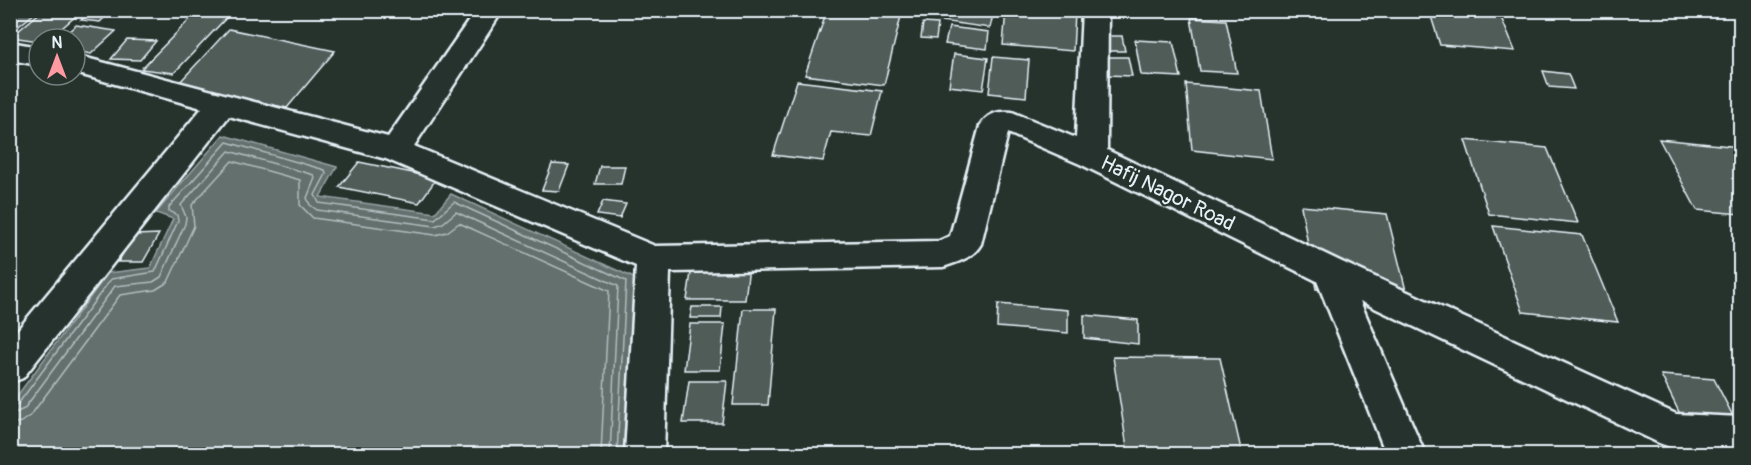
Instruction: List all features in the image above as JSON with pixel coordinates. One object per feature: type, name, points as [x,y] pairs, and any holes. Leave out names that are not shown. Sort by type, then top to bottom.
[{"type":"street","points":[[395,150],[490,10]]},
{"type":"street","points":[[1091,156],[1095,10]]},
{"type":"street","points":[[10,51],[27,54]]},
{"type":"street","points":[[87,67],[395,150],[653,259],[645,454]]},
{"type":"street","points":[[10,368],[222,104]]},
{"type":"street","name":"Hafij Nagor Road","points":[[653,259],[943,254],[964,244],[994,126],[1001,122],[1012,123],[1091,156],[1681,443],[1709,434],[1740,434]]},
{"type":"street","points":[[1330,272],[1405,454]]},
{"type":"water","points":[[223,135],[337,167],[320,197],[435,213],[451,194],[634,278],[623,454],[11,454],[11,404],[108,273],[150,268],[173,219],[156,213]]},
{"type":"building","points":[[13,10],[35,13],[10,33],[10,12]]},
{"type":"building","points":[[43,10],[77,15],[63,27],[27,27],[27,39],[11,37]]},
{"type":"building","points":[[91,10],[112,10],[100,22],[81,20]]},
{"type":"building","points":[[827,10],[901,16],[884,85],[805,75]]},
{"type":"building","points":[[930,10],[994,10],[990,28],[927,19]]},
{"type":"building","points":[[1006,10],[1075,13],[1073,51],[1003,45]]},
{"type":"building","points":[[1429,10],[1498,10],[1515,51],[1440,45]]},
{"type":"building","points":[[195,14],[227,17],[174,73],[141,69]]},
{"type":"building","points":[[1191,18],[1226,20],[1237,73],[1200,71]]},
{"type":"building","points":[[923,23],[938,24],[936,39],[921,38]]},
{"type":"building","points":[[76,25],[116,31],[91,54],[87,53],[87,27],[74,27]]},
{"type":"building","points":[[949,27],[989,32],[987,49],[945,44]]},
{"type":"building","points":[[229,29],[335,51],[287,108],[179,83]]},
{"type":"building","points":[[1104,36],[1122,36],[1125,51],[1106,51]]},
{"type":"building","points":[[127,40],[156,41],[140,60],[111,59]]},
{"type":"building","points":[[1135,40],[1173,42],[1181,77],[1141,75]]},
{"type":"building","points":[[954,54],[988,58],[983,90],[949,86]]},
{"type":"building","points":[[993,57],[1029,60],[1026,97],[989,93]]},
{"type":"building","points":[[1104,57],[1128,57],[1132,76],[1107,75]]},
{"type":"building","points":[[1543,71],[1568,74],[1574,89],[1549,87]]},
{"type":"building","points":[[797,81],[882,91],[871,136],[831,132],[823,161],[773,155]]},
{"type":"building","points":[[1186,84],[1261,91],[1272,159],[1192,150]]},
{"type":"building","points":[[1659,139],[1740,147],[1740,214],[1697,210]]},
{"type":"building","points":[[1465,140],[1547,148],[1578,223],[1489,214]]},
{"type":"building","points":[[359,162],[437,178],[419,203],[339,187]]},
{"type":"building","points":[[552,164],[569,165],[559,191],[542,190]]},
{"type":"building","points":[[600,166],[625,166],[621,184],[595,184]]},
{"type":"building","points":[[603,201],[626,204],[620,218],[597,215]]},
{"type":"building","points":[[1301,206],[1387,214],[1408,299],[1316,289]]},
{"type":"building","points":[[1493,226],[1582,235],[1618,322],[1523,312]]},
{"type":"building","points":[[159,234],[143,262],[118,262],[134,235]]},
{"type":"building","points":[[692,266],[749,266],[745,300],[687,300]]},
{"type":"building","points":[[998,304],[1068,310],[1068,333],[997,327]]},
{"type":"building","points":[[692,307],[722,307],[721,318],[690,318]]},
{"type":"building","points":[[743,309],[776,309],[768,405],[733,405]]},
{"type":"building","points":[[1084,315],[1138,320],[1138,344],[1084,338]]},
{"type":"building","points":[[690,324],[725,324],[720,370],[684,370]]},
{"type":"building","points":[[1113,357],[1220,358],[1242,454],[1128,454]]},
{"type":"building","points":[[1661,375],[1714,379],[1734,418],[1680,414]]},
{"type":"building","points":[[689,381],[727,381],[722,423],[683,423]]}]
